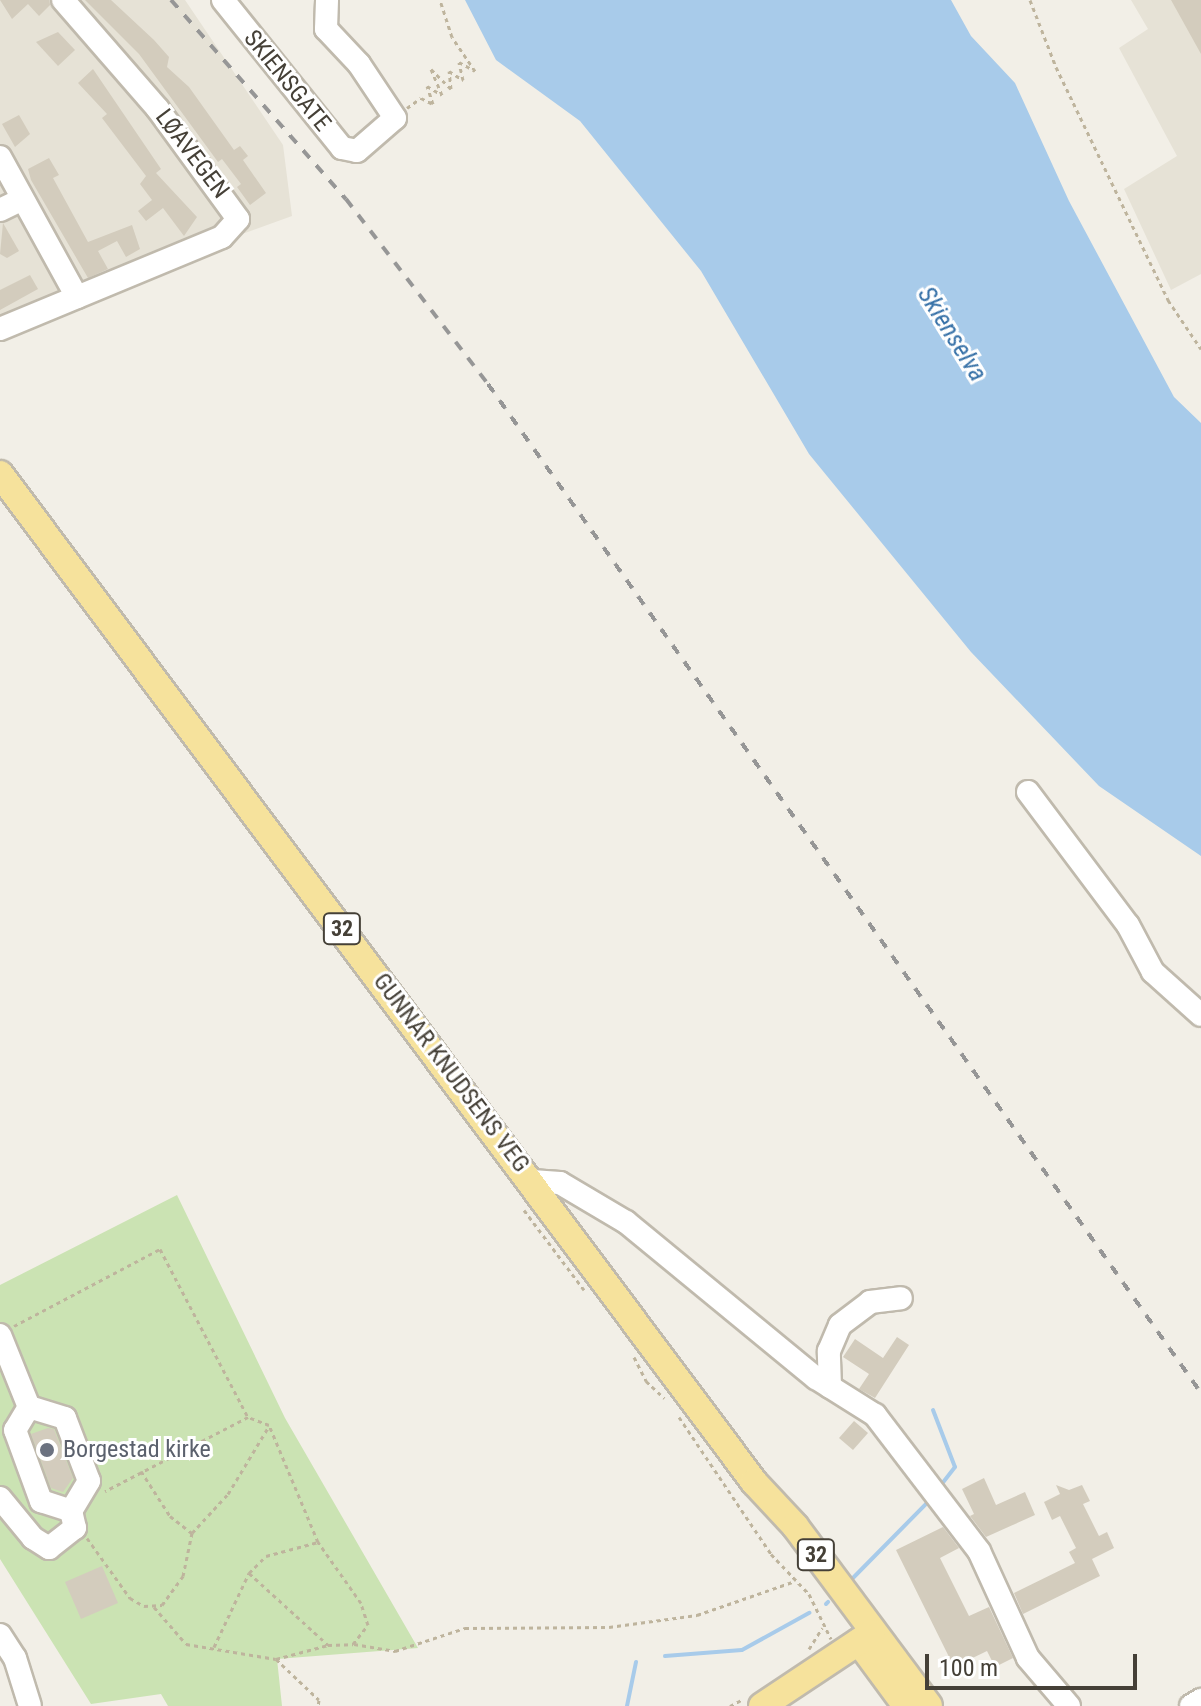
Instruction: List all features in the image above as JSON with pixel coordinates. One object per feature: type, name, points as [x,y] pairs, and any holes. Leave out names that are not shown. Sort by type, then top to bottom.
[{"type":"main road","name":"GUNNAR KNUDSENS VEG","points":[[0,474],[532,1181],[754,1482],[768,1513],[906,1706]]},
{"type":"main road","name":"GUNNAR KNUDSENS VEG","points":[[858,1642],[929,1706]]},
{"type":"main road","points":[[762,1706],[858,1642]]},
{"type":"street","name":"LØAVEGEN","points":[[0,329],[222,237],[238,219],[157,108],[63,0]]},
{"type":"street","name":"SKIENSGATE","points":[[223,0],[342,148],[357,151],[395,118]]},
{"type":"street","points":[[327,0],[326,29],[359,64],[395,118]]},
{"type":"street","points":[[0,157],[77,297]]},
{"type":"street","points":[[0,210],[23,199]]},
{"type":"street","points":[[1028,792],[1128,925],[1153,972],[1201,1015]]},
{"type":"street","points":[[532,1181],[560,1183],[576,1190],[644,1237],[830,1387],[875,1415],[914,1462],[932,1491],[979,1551],[1028,1658],[1069,1706]]},
{"type":"street","points":[[830,1387],[829,1351],[840,1325],[870,1302],[901,1298]]},
{"type":"street","points":[[0,1334],[29,1407]]},
{"type":"street","points":[[0,1498],[33,1538],[49,1548],[73,1520],[89,1481],[65,1418],[29,1407]]},
{"type":"street","points":[[29,1407],[15,1430],[41,1501],[73,1520]]},
{"type":"street","points":[[0,1635],[15,1658],[30,1706]]},
{"type":"street","points":[[1191,1706],[1201,1700]]},
{"type":"path","points":[[395,118],[421,98],[430,107],[433,104],[427,86],[442,95],[431,69],[451,89],[449,71],[463,80],[459,62],[475,71],[452,37],[440,0]]},
{"type":"path","points":[[1030,0],[1056,67],[1168,300],[1201,349]]},
{"type":"path","points":[[522,1206],[543,1241],[593,1299]]},
{"type":"path","points":[[0,1334],[160,1249],[248,1417],[269,1425],[318,1542],[367,1616],[368,1625],[353,1644]]},
{"type":"path","points":[[632,1351],[646,1381],[667,1401]]},
{"type":"path","points":[[673,1408],[771,1554],[815,1603],[822,1628],[858,1642]]},
{"type":"path","points":[[248,1417],[141,1471],[73,1520],[130,1598],[154,1607],[186,1644],[276,1659],[328,1645],[353,1644],[395,1651],[465,1628],[609,1627],[697,1615],[795,1581]]},
{"type":"path","points":[[154,1607],[162,1605],[183,1576],[192,1533],[228,1494],[269,1425]]},
{"type":"path","points":[[141,1471],[170,1516],[192,1533]]},
{"type":"path","points":[[214,1647],[249,1573],[266,1556],[318,1542]]},
{"type":"path","points":[[249,1573],[328,1645]]},
{"type":"path","points":[[276,1659],[319,1700],[318,1706]]},
{"type":"shaded area","points":[[0,0],[185,0],[283,145],[292,216],[151,267],[0,334]]},
{"type":"shaded area","points":[[1131,0],[1201,0],[1201,274],[1171,290],[1124,189],[1177,156],[1119,48],[1148,29]]},
{"type":"green space","points":[[177,1195],[285,1418],[418,1648],[277,1659],[282,1706],[168,1706],[161,1694],[91,1704],[0,1559],[0,1285]]},
{"type":"water","name":"Skienselva","points":[[465,0],[951,0],[971,36],[1015,83],[1069,201],[1174,397],[1201,423],[1201,856],[1099,786],[971,652],[809,454],[701,271],[580,121],[496,60]]},
{"type":"building","points":[[0,0],[49,0],[50,5],[39,16],[28,4],[12,19]]},
{"type":"building","points":[[85,0],[111,0],[154,40],[169,57],[167,67],[189,87],[234,150],[240,146],[248,156],[243,160],[266,193],[250,205],[237,187],[241,184],[222,159],[218,162],[139,54]]},
{"type":"building","points":[[1171,0],[1201,0],[1201,54]]},
{"type":"building","points":[[58,32],[75,50],[58,66],[36,42]]},
{"type":"building","points":[[93,69],[161,169],[156,173],[197,217],[184,236],[163,208],[146,221],[138,211],[152,200],[140,184],[146,176],[102,118],[107,114],[78,83]]},
{"type":"building","points":[[19,115],[30,134],[15,147],[2,124]]},
{"type":"building","points":[[49,158],[59,175],[53,178],[88,242],[132,225],[140,249],[126,257],[117,241],[98,251],[108,269],[88,278],[31,180],[28,169]]},
{"type":"building","points":[[3,223],[19,251],[7,258],[0,254]]},
{"type":"building","points":[[30,275],[38,289],[0,310],[0,290]]},
{"type":"building","points":[[897,1337],[909,1345],[875,1398],[859,1389],[869,1374],[843,1357],[855,1339],[883,1358]]},
{"type":"building","points":[[854,1421],[868,1433],[853,1450],[839,1438]]},
{"type":"building","name":"Borgestad kirke","points":[[54,1429],[73,1478],[63,1492],[51,1488],[31,1434]]},
{"type":"building","points":[[984,1478],[996,1505],[1025,1492],[1035,1515],[986,1537],[970,1516],[974,1514],[962,1489]]},
{"type":"building","points":[[1056,1485],[1069,1490],[1082,1485],[1090,1501],[1083,1504],[1099,1536],[1107,1532],[1114,1548],[1092,1559],[1100,1576],[1023,1614],[1014,1593],[1075,1563],[1069,1552],[1076,1548],[1060,1516],[1052,1520],[1044,1502],[1060,1494]]},
{"type":"building","points":[[943,1527],[959,1548],[940,1558],[969,1616],[989,1607],[1013,1658],[995,1667],[987,1651],[954,1667],[896,1550]]},
{"type":"building","points":[[102,1566],[118,1603],[81,1619],[65,1582]]},
{"type":"waterway","points":[[933,1410],[955,1467],[940,1486]]},
{"type":"waterway","points":[[849,1582],[930,1500]]},
{"type":"waterway","points":[[665,1656],[742,1650],[809,1613]]},
{"type":"waterway","points":[[627,1706],[636,1662]]},
{"type":"railway","points":[[171,0],[346,199],[488,384],[1201,1393]]},
{"type":"place","name":"Borgestad kirke","points":[[47,1450]]}]
